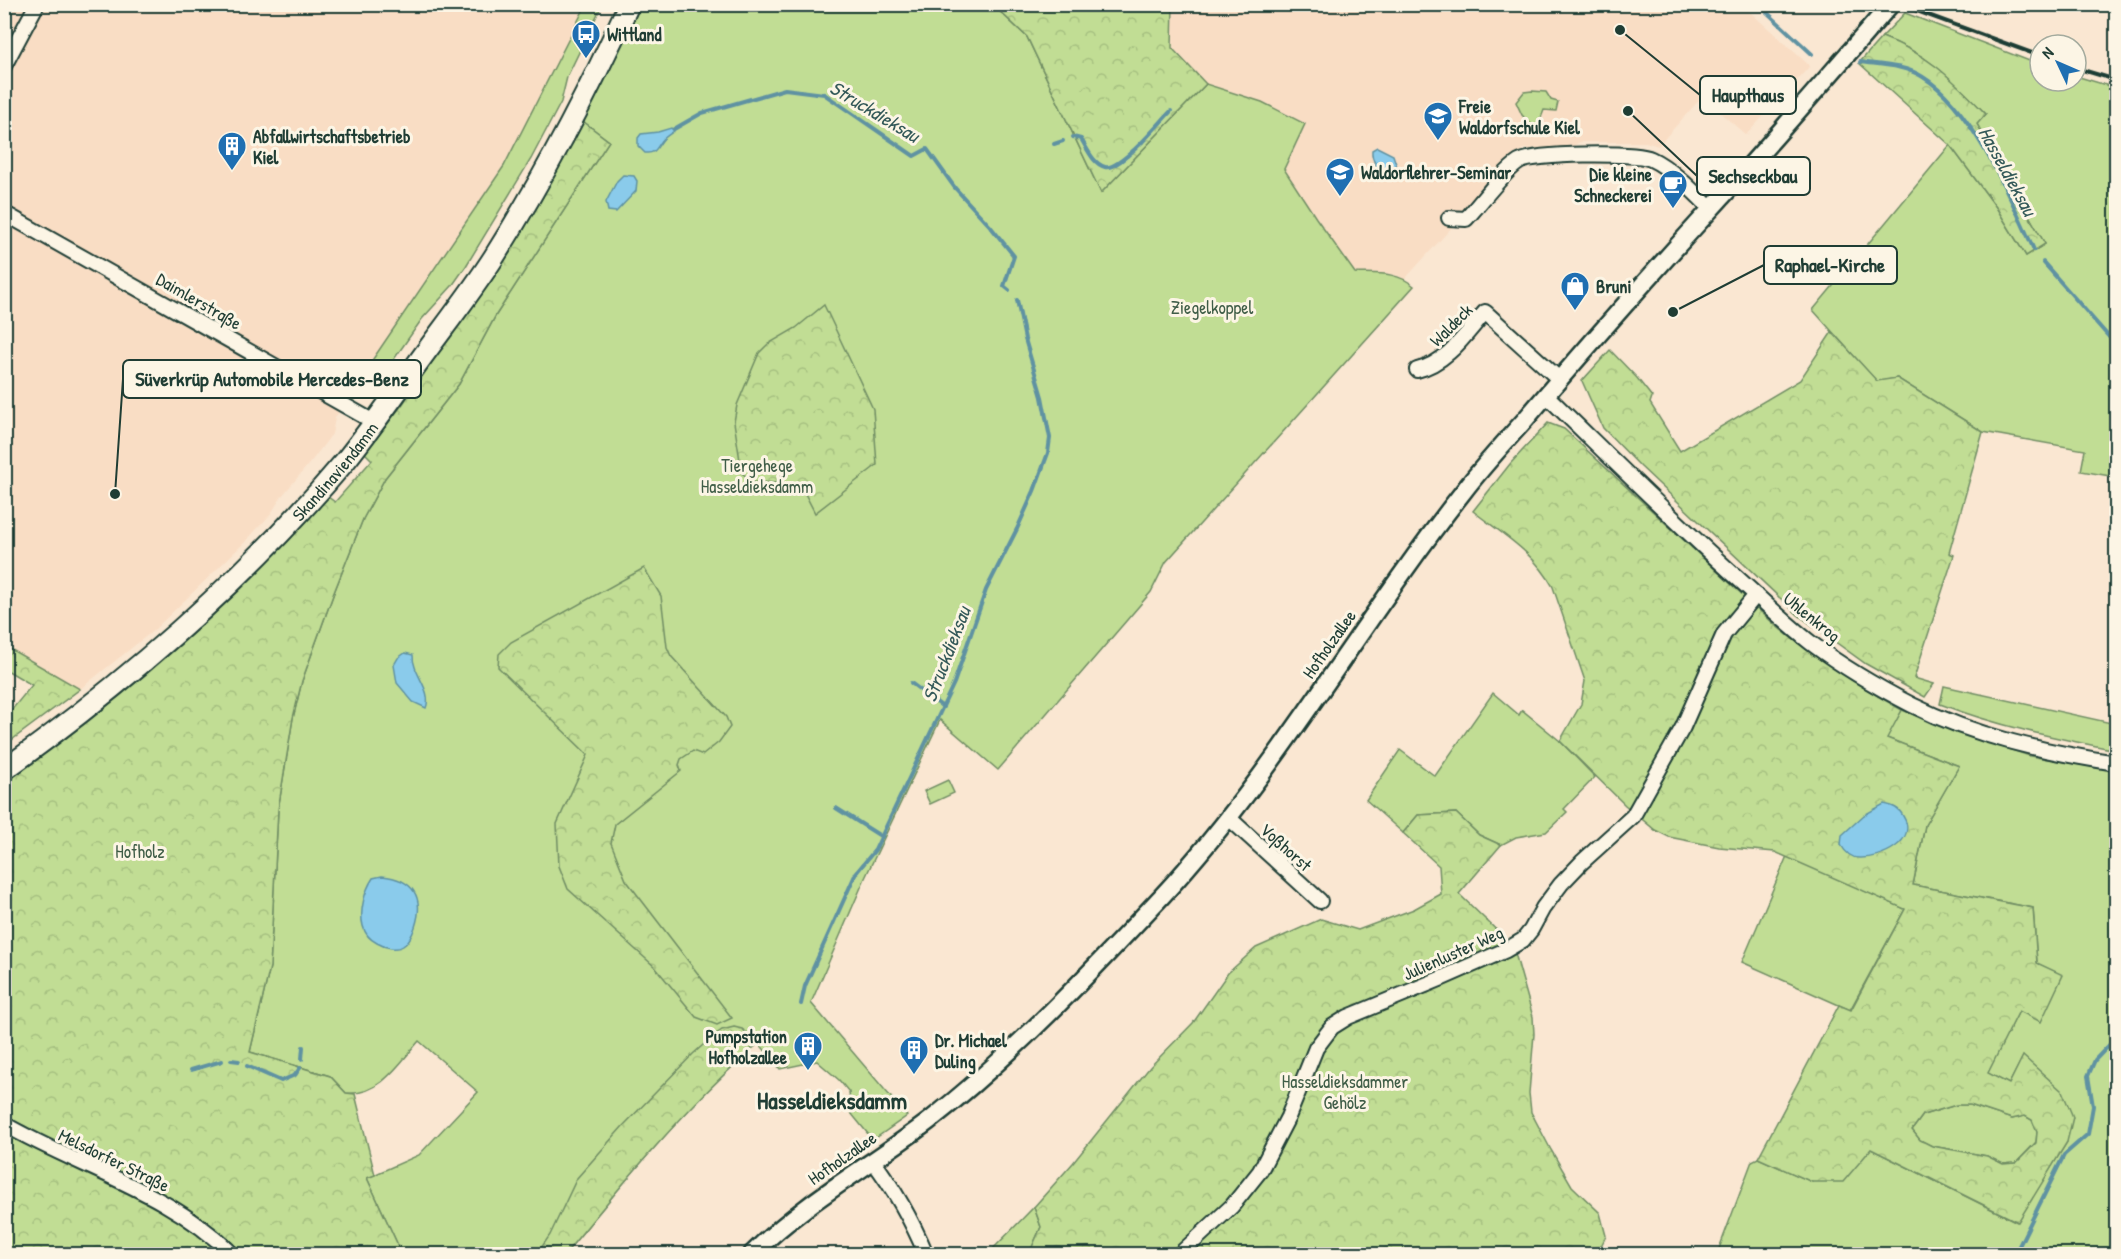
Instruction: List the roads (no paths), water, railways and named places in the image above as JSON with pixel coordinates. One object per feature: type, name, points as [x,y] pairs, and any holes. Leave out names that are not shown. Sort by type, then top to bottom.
[{"type":"main road","name":"Skandinaviendamm","points":[[4,770],[45,741],[141,663],[210,601],[256,557],[345,461],[493,258],[536,188],[585,97],[629,4]]},
{"type":"street","points":[[4,66],[37,4]]},
{"type":"street","name":"Hofholzallee","points":[[752,1254],[814,1202],[928,1121],[995,1065],[1033,1030],[1165,892],[1228,818],[1268,766],[1396,581],[1449,510],[1559,379],[1891,4]]},
{"type":"street","points":[[1449,218],[1466,219],[1520,162],[1532,157],[1634,155],[1646,157],[1662,166],[1711,209]]},
{"type":"street","name":"Daimlerstraße","points":[[4,213],[374,422]]},
{"type":"street","name":"Waldeck","points":[[1417,370],[1430,367],[1444,359],[1485,312],[1559,379]]},
{"type":"street","name":"Uhlenkrog","points":[[1546,395],[1756,595],[1811,642],[1859,676],[1913,706],[1969,729],[2006,741],[2116,763]]},
{"type":"street","name":"Julienluster Weg","points":[[1180,1254],[1232,1206],[1260,1171],[1288,1117],[1316,1048],[1332,1027],[1348,1017],[1506,950],[1523,940],[1561,884],[1633,816],[1683,727],[1724,634],[1756,595]]},
{"type":"street","name":"Voßhorst","points":[[1228,818],[1320,901]]},
{"type":"street","name":"Melsdorfer Straße","points":[[4,1124],[58,1152],[139,1188],[193,1223],[232,1254]]},
{"type":"street","points":[[873,1161],[890,1183],[916,1229],[926,1254]]},
{"type":"water","points":[[671,128],[674,131],[653,152],[645,153],[638,146],[638,138],[641,134]]},
{"type":"water","points":[[1377,147],[1393,155],[1397,167],[1393,176],[1386,176],[1376,164],[1372,150]]},
{"type":"water","points":[[623,175],[634,176],[637,181],[636,191],[616,212],[608,211],[606,202],[617,181]]},
{"type":"water","points":[[405,653],[413,655],[427,695],[426,708],[413,702],[397,683],[394,665]]},
{"type":"water","points":[[1884,804],[1900,811],[1903,816],[1907,825],[1902,841],[1887,852],[1868,858],[1851,856],[1841,845],[1842,835],[1864,815]]},
{"type":"water","points":[[382,876],[402,881],[414,891],[417,898],[418,916],[412,935],[405,944],[397,948],[390,948],[375,942],[363,926],[362,907],[368,888],[373,878]]},
{"type":"waterway","points":[[1758,4],[1812,54]]},
{"type":"waterway","name":"Hasseldieksau","points":[[1860,62],[1909,70],[1923,77],[1941,91],[1974,131],[2002,181],[2034,250]]},
{"type":"waterway","name":"Struckdieksau","points":[[674,129],[702,113],[785,89],[824,94],[914,156],[927,149],[955,188],[1014,256],[1004,286],[1009,290]]},
{"type":"waterway","points":[[1073,137],[1081,139],[1097,163],[1105,167],[1112,166],[1130,154],[1171,111]]},
{"type":"waterway","points":[[1054,144],[1063,141]]},
{"type":"waterway","name":"Hasseldieksau","points":[[2043,262],[2116,345]]},
{"type":"waterway","name":"Struckdieksau","points":[[801,1004],[805,986],[856,873],[875,850],[954,683],[986,590],[1017,529],[1048,453],[1050,438],[1042,397],[1025,339],[1017,300]]},
{"type":"waterway","points":[[911,683],[943,707]]},
{"type":"waterway","points":[[836,808],[882,837]]},
{"type":"waterway","name":"Hasseldieksau","points":[[2015,1254],[2064,1155],[2088,1134],[2093,1106],[2088,1076],[2095,1060],[2116,1038]]},
{"type":"waterway","points":[[302,1059],[303,1047]]},
{"type":"waterway","points":[[231,1060],[239,1061]]},
{"type":"waterway","points":[[191,1070],[222,1061]]},
{"type":"waterway","points":[[247,1066],[281,1081],[295,1075],[300,1068]]},
{"type":"railway","points":[[1898,4],[2028,52]]},
{"type":"railway","points":[[2088,72],[2116,80]]},
{"type":"place","name":"Haupthaus","points":[[1620,30]]},
{"type":"place","name":"Wittland","points":[[586,60]]},
{"type":"place","name":"Sechseckbau","points":[[1628,111]]},
{"type":"place","name":"Freie Waldorfschule Kiel","points":[[1438,142]]},
{"type":"place","name":"Abfallwirtschaftsbetrieb Kiel","points":[[232,172]]},
{"type":"place","name":"Waldorflehrer-Seminar","points":[[1340,198]]},
{"type":"place","name":"Die kleine Schneckerei","points":[[1673,210]]},
{"type":"place","name":"Bruni","points":[[1575,312]]},
{"type":"place","name":"Raphael-Kirche","points":[[1673,312]]},
{"type":"place","name":"Süverkrüp Automobile Mercedes-Benz","points":[[115,494]]},
{"type":"place","name":"Pumpstation Hofholzallee","points":[[808,1072]]},
{"type":"place","name":"Dr. Michael Duling","points":[[914,1076]]},
{"type":"district","name":"Hasseldieksdamm","points":[[832,1100]]},
{"type":"park label","name":"Ziegelkoppel","points":[[1212,307]]},
{"type":"park label","name":"Tiergehege Hasseldieksdamm","points":[[757,475]]},
{"type":"park label","name":"Hofholz","points":[[140,851]]},
{"type":"park label","name":"Hasseldieksdammer Gehölz","points":[[1345,1091]]}]
